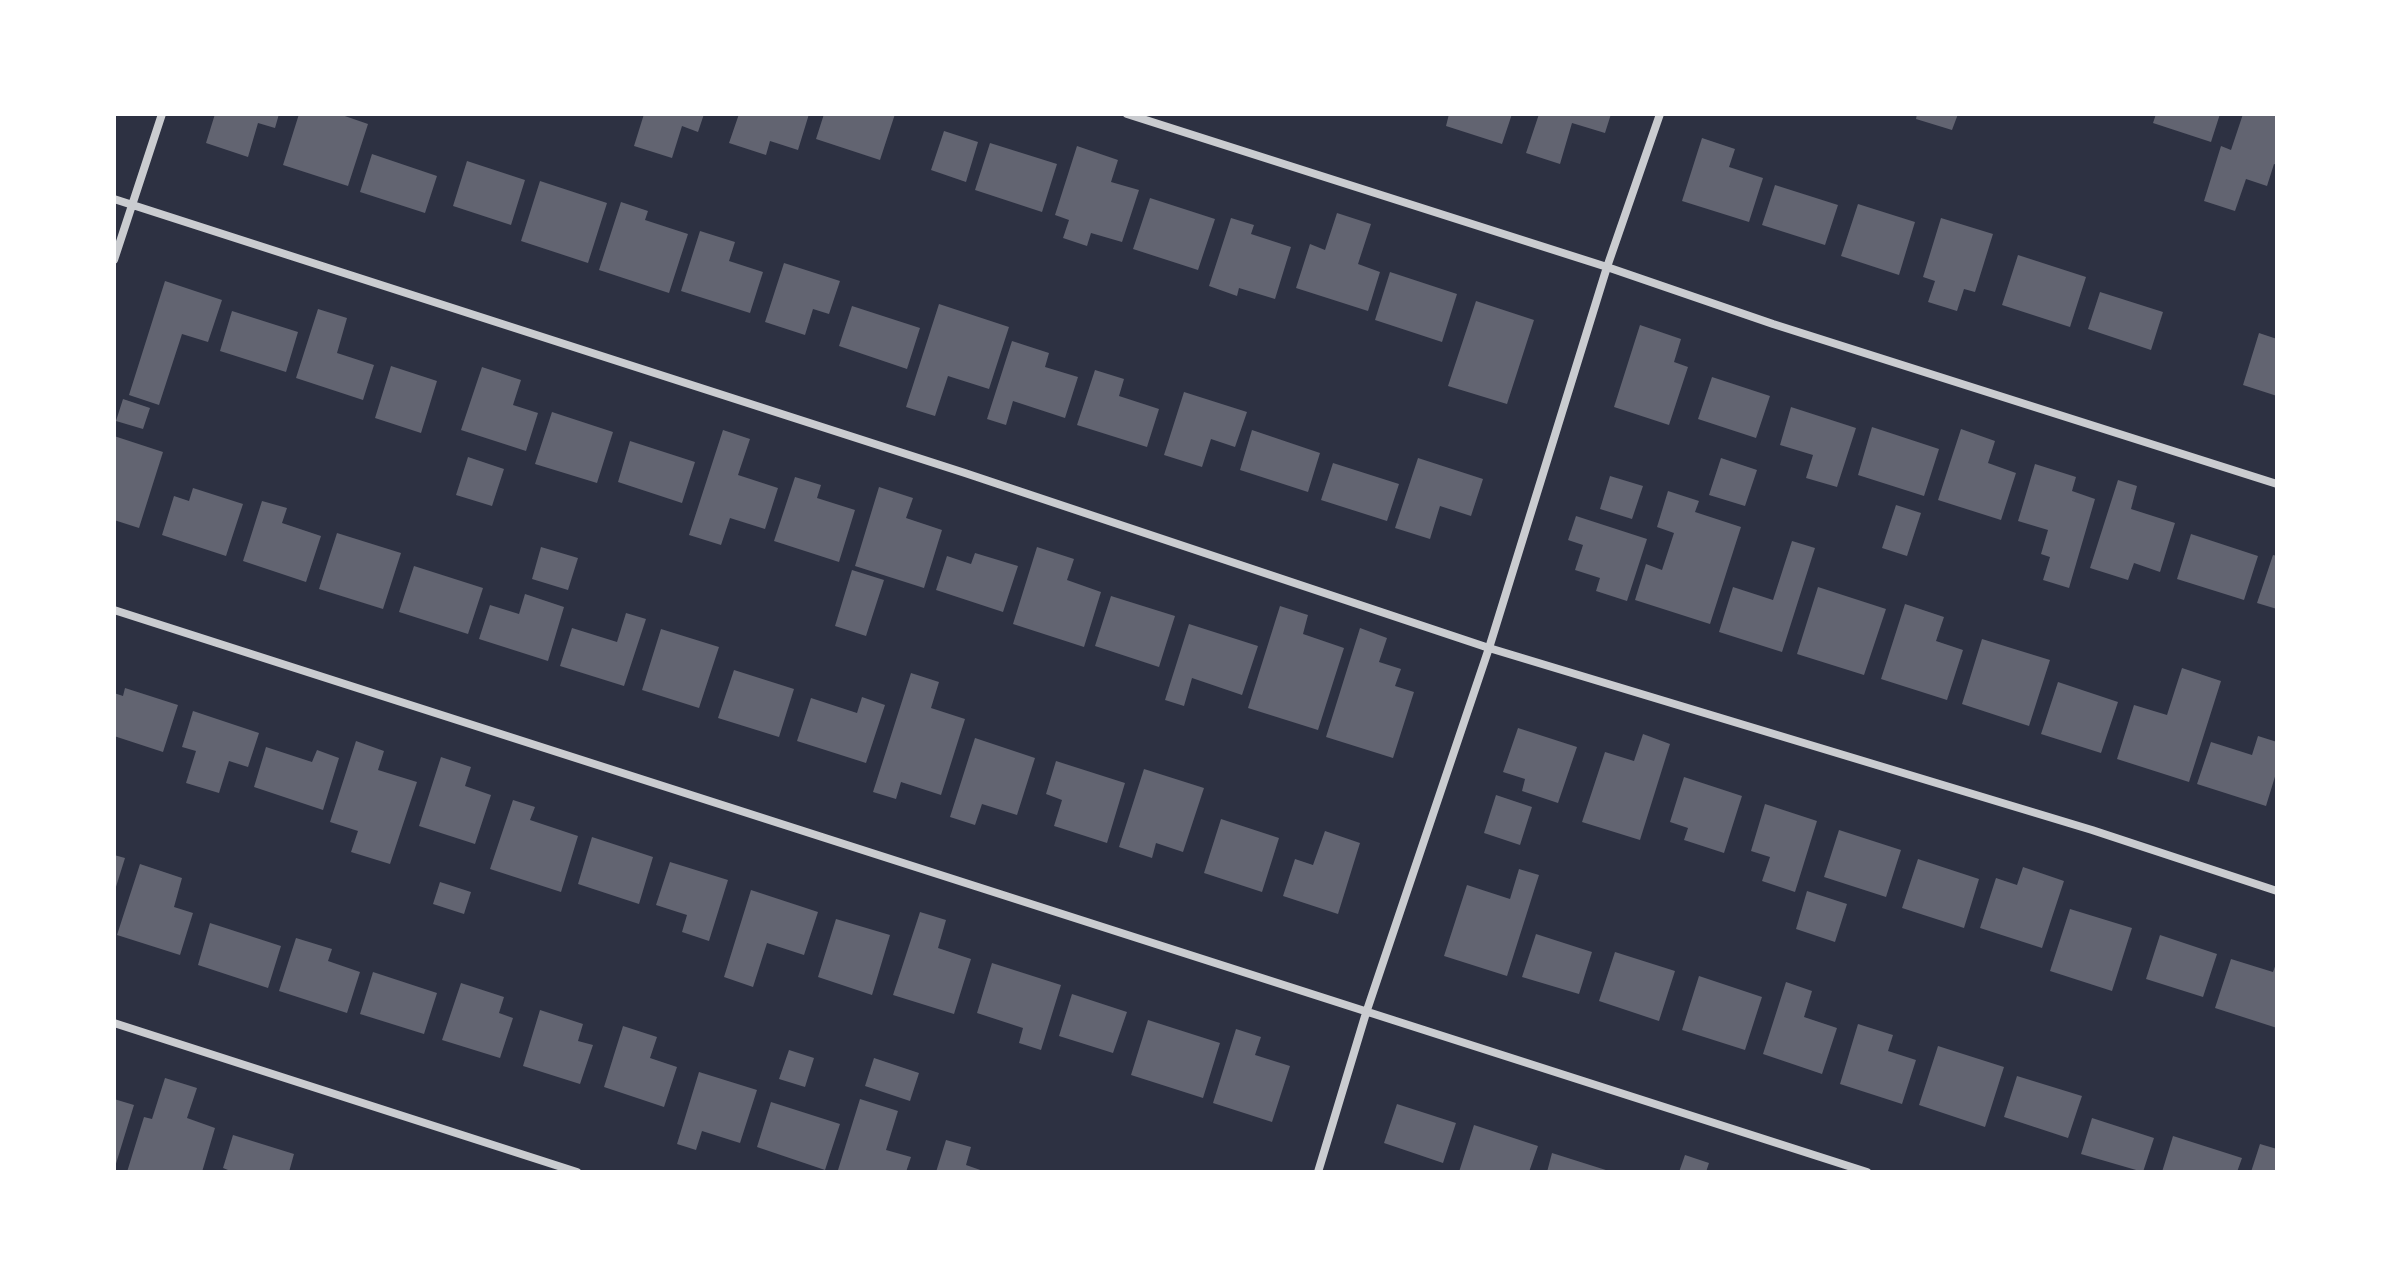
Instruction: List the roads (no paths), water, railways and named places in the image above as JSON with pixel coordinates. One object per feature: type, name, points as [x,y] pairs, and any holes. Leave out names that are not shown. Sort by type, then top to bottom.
[{"type":"street","points":[[114,260],[162,114]]},
{"type":"street","points":[[1127,114],[2277,484]]},
{"type":"street","points":[[1318,1172],[1366,1013],[1489,648],[1607,267],[1660,114]]},
{"type":"street","points":[[114,199],[950,468],[1489,648],[2092,830],[2277,891]]},
{"type":"street","points":[[114,610],[1867,1172]]},
{"type":"street","points":[[114,1023],[577,1172]]}]
